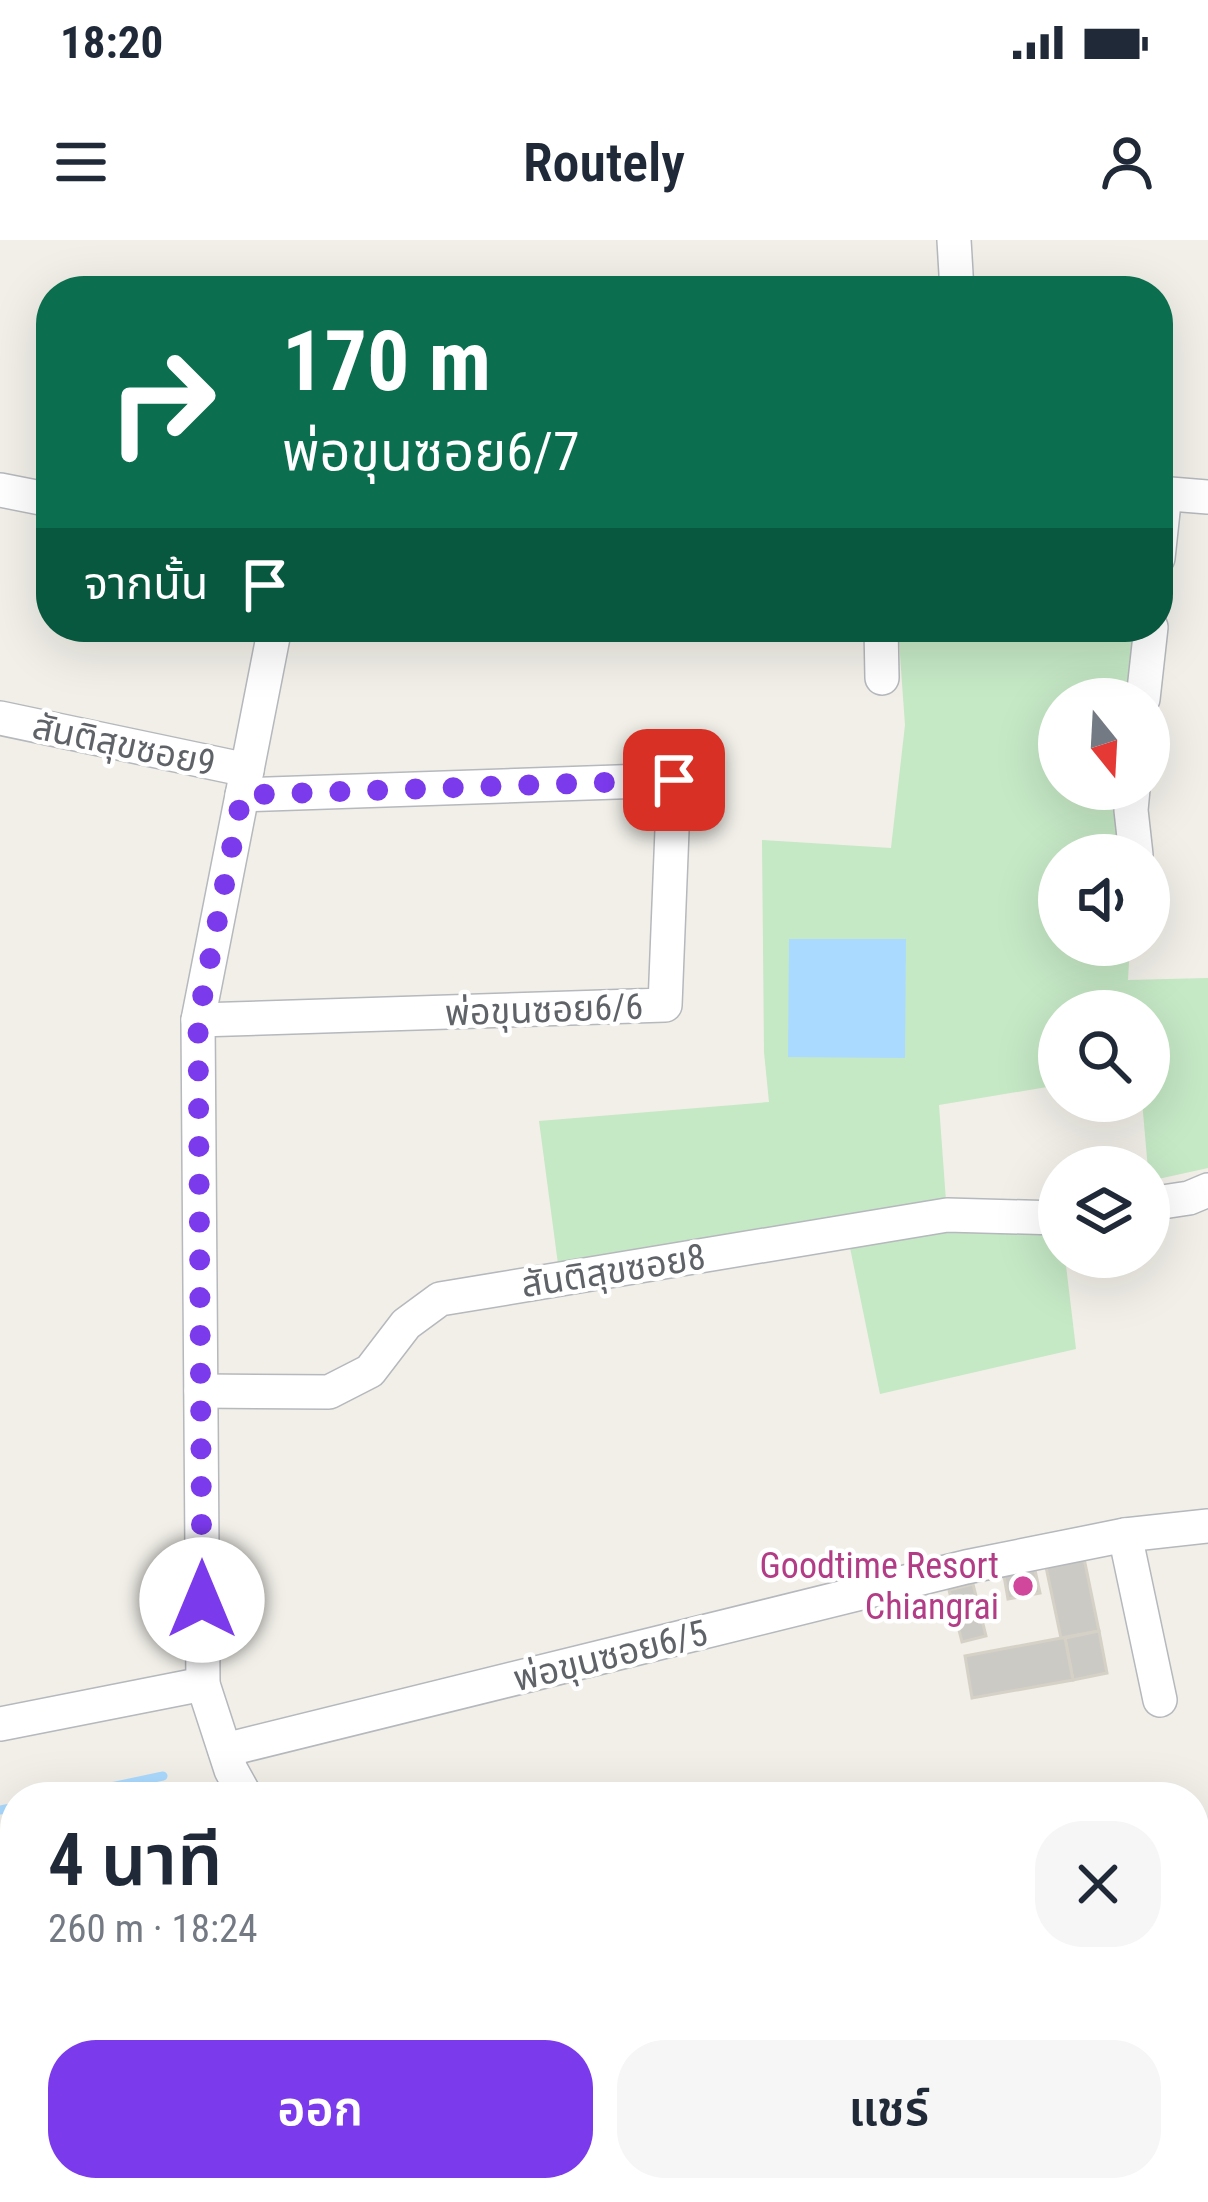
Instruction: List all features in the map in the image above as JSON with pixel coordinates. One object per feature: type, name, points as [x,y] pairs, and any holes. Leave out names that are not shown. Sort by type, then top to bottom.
[{"type":"street","points":[[954,240],[956,276]]},
{"type":"street","points":[[0,490],[36,497]]},
{"type":"street","points":[[1173,494],[1208,497]]},
{"type":"street","points":[[239,1782],[203,1684],[198,1020],[272,642]]},
{"type":"street","points":[[880,642],[881,678]]},
{"type":"street","points":[[1145,678],[1149,642]]},
{"type":"street","name":"สันติสุขซอย9","points":[[0,718],[245,783],[674,780]]},
{"type":"street","name":"พ่อขุนซอย6/6","points":[[198,1020],[665,1005],[674,780]]},
{"type":"street","points":[[1170,1201],[1208,1190]]},
{"type":"street","name":"สันติสุขซอย8","points":[[201,1391],[329,1392],[370,1371],[406,1324],[440,1299],[947,1215],[1038,1217]]},
{"type":"street","name":"พ่อขุนซอย6/5","points":[[225,1750],[966,1567],[1125,1535],[1208,1526]]},
{"type":"street","points":[[1125,1535],[1160,1700]]},
{"type":"street","points":[[0,1724],[203,1684]]},
{"type":"green space","points":[[899,642],[1154,642],[1151,678],[1038,678],[1038,810],[1140,810],[1139,834],[1038,834],[1038,966],[1129,966],[1128,980],[1208,978],[1208,1168],[1170,1176],[1170,1146],[1146,1146],[1144,1122],[1170,1122],[1170,990],[1038,990],[1038,1088],[939,1105],[947,1215],[1038,1217],[1038,1278],[1068,1278],[1076,1349],[880,1394],[847,1233],[560,1279],[539,1121],[769,1102],[764,1052],[762,840],[891,848],[905,725]]},
{"type":"water","points":[[789,939],[906,939],[905,1058],[788,1057]]},
{"type":"building","points":[[1084,1558],[1099,1631],[1061,1638],[1046,1567]]},
{"type":"building","points":[[1035,1570],[1040,1593],[1008,1599],[1004,1576]]},
{"type":"building","points":[[973,1584],[986,1636],[962,1642],[949,1590]]},
{"type":"building","points":[[1099,1631],[1107,1673],[1073,1680],[1065,1638]]},
{"type":"building","points":[[1065,1638],[1073,1680],[972,1698],[965,1656]]},
{"type":"waterway","points":[[134,1782],[163,1776]]},
{"type":"place","name":"Goodtime Resort Chiangrai","points":[[1023,1586]]},
{"type":"route","points":[[202,1600],[198,1020],[242,795],[674,780]]}]
